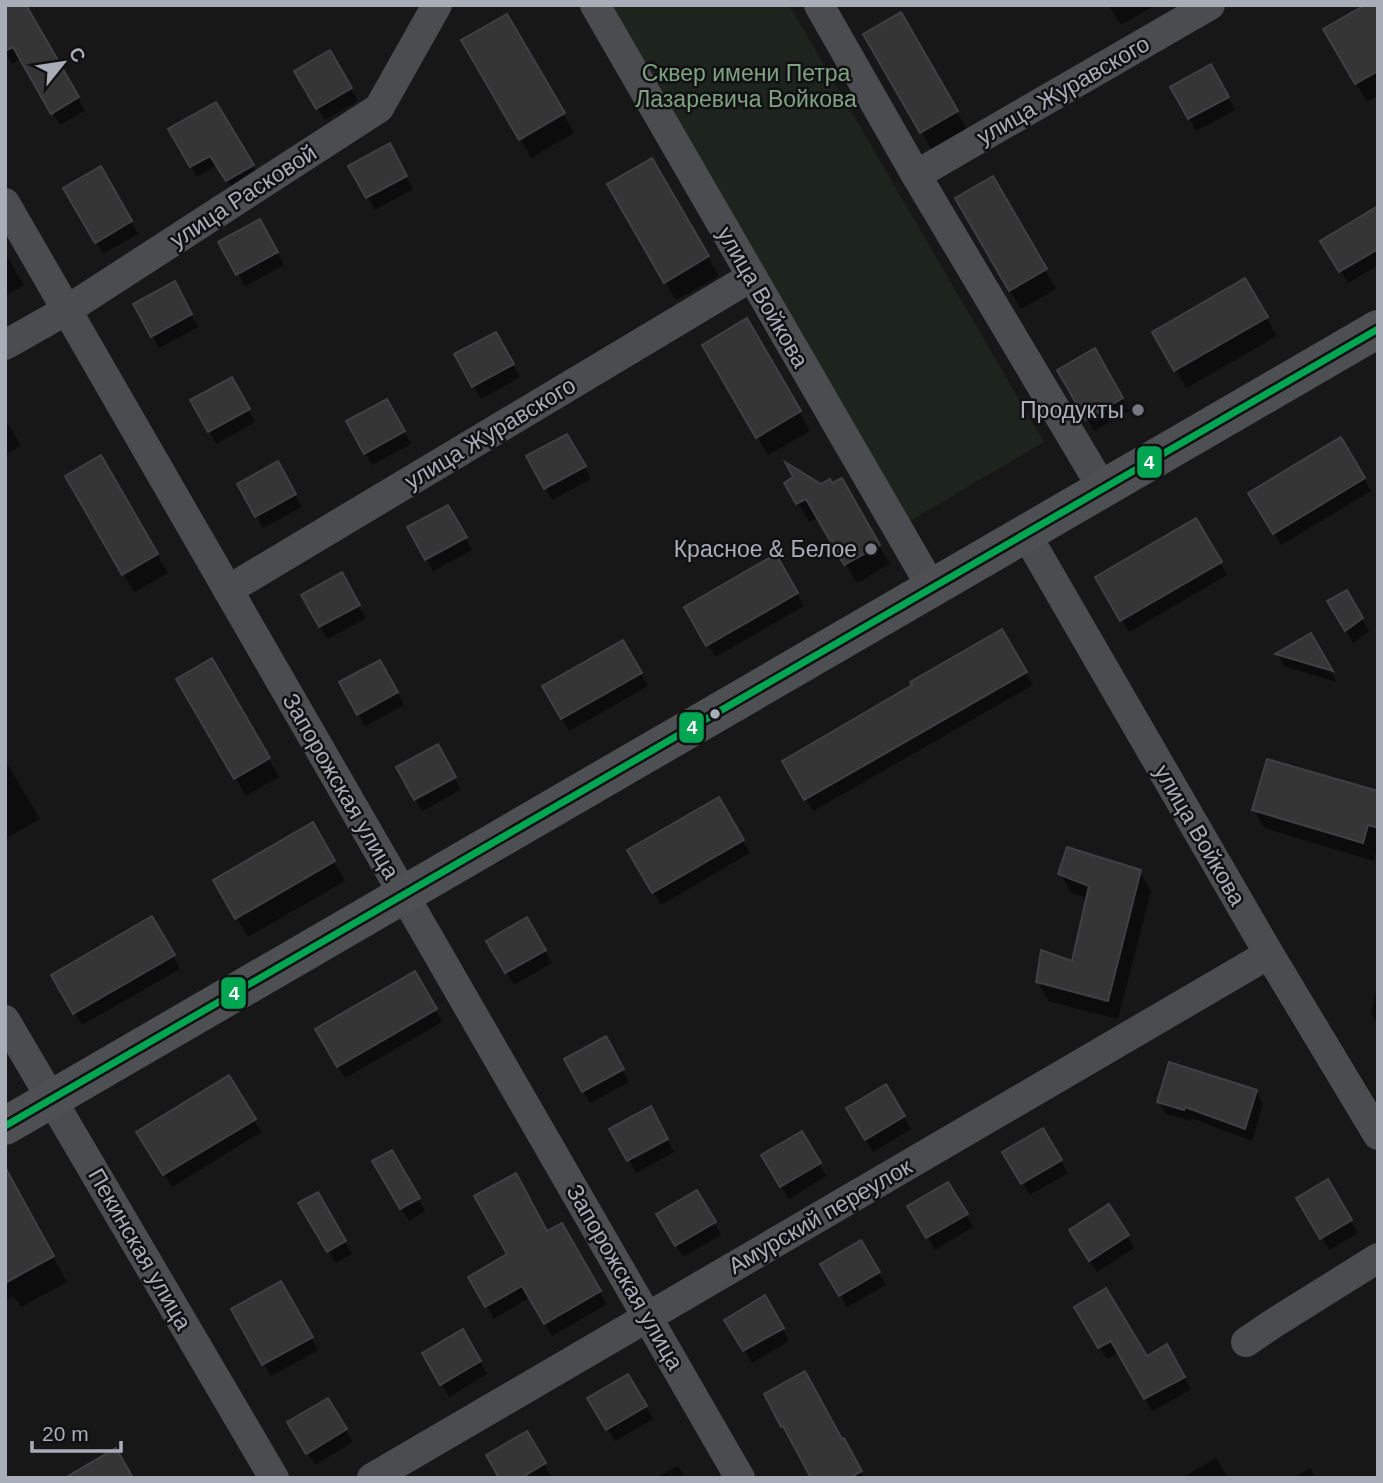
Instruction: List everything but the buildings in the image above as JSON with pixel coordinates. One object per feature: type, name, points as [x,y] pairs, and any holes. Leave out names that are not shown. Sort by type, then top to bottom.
[{"type":"main road","points":[[5,1126],[1378,329]]},
{"type":"street","name":"улица Расковой","points":[[5,345],[66,310],[379,108],[438,5]]},
{"type":"street","name":"улица Войкова","points":[[595,5],[932,588]]},
{"type":"street","points":[[819,5],[916,175],[1103,489]]},
{"type":"street","name":"улица Журавского","points":[[916,175],[1210,5]]},
{"type":"street","name":"Запорожская улица","points":[[5,203],[740,1478]]},
{"type":"street","name":"улица Журавского","points":[[228,590],[751,276]]},
{"type":"street","name":"улица Войкова","points":[[1026,534],[1269,954],[1376,1129]]},
{"type":"street","name":"Амурский переулок","points":[[372,1478],[1269,954]]},
{"type":"street","name":"Пекинская улица","points":[[5,1020],[274,1478]]},
{"type":"street","points":[[1246,1342],[1378,1258]]},
{"type":"green space","name":"Сквер имени Петра Лазаревича Войкова","points":[[608,5],[789,5],[1044,442],[910,521]]},
{"type":"transit line","name":"4","points":[[5,1126],[1378,329]]},
{"type":"place","name":"Продукты","points":[[1138,410]]},
{"type":"place","name":"Красное & Белое","points":[[871,549]]}]
